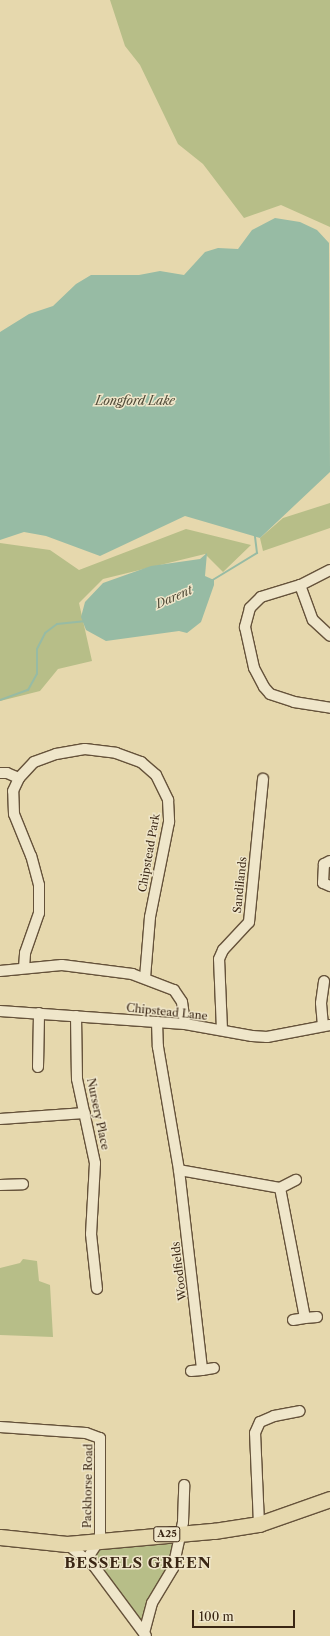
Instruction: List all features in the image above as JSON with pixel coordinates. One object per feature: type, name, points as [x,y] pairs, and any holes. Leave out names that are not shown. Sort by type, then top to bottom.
[{"type":"highway","name":"A25","points":[[0,1537],[67,1544],[181,1533],[259,1524],[330,1499]]},
{"type":"street","points":[[330,570],[300,585],[267,594],[254,603],[245,621],[251,658],[258,678],[270,694],[294,702],[330,708]]},
{"type":"street","points":[[300,585],[314,620],[330,636]]},
{"type":"street","name":"Chipstead Park","points":[[24,968],[25,953],[36,921],[40,900],[37,874],[12,807],[12,796],[19,778],[34,762],[43,758],[85,749],[116,753],[141,762],[162,783],[168,800],[169,822],[150,917],[145,978]]},
{"type":"street","points":[[0,774],[19,778]]},
{"type":"street","name":"Sandilands","points":[[222,1030],[219,959],[223,950],[249,922],[263,779]]},
{"type":"street","points":[[330,861],[324,864],[324,883],[330,886]]},
{"type":"street","points":[[0,971],[62,965],[145,978],[177,994],[184,1008],[185,1024]]},
{"type":"street","points":[[324,981],[321,1003],[326,1025]]},
{"type":"street","name":"Chipstead Lane","points":[[0,1011],[39,1012],[185,1024],[267,1036],[326,1025]]},
{"type":"street","points":[[38,1067],[39,1012]]},
{"type":"street","name":"Nursery Place","points":[[76,1016],[77,1079],[95,1163],[91,1234],[97,1289]]},
{"type":"street","name":"Woodfields","points":[[158,1022],[158,1048],[179,1170],[202,1370]]},
{"type":"street","points":[[0,1119],[84,1113]]},
{"type":"street","points":[[179,1170],[280,1188],[296,1180]]},
{"type":"street","points":[[0,1185],[22,1184]]},
{"type":"street","points":[[280,1188],[305,1318]]},
{"type":"street","points":[[293,1320],[317,1317]]},
{"type":"street","points":[[191,1371],[214,1368]]},
{"type":"street","points":[[259,1524],[255,1433],[260,1422],[274,1416],[300,1411]]},
{"type":"street","name":"Packhorse Road","points":[[0,1427],[86,1433],[100,1438],[100,1540]]},
{"type":"street","points":[[145,1634],[152,1603],[174,1568],[181,1533],[184,1485]]},
{"type":"street","points":[[87,1559],[100,1540]]},
{"type":"street","points":[[67,1544],[87,1559],[145,1634]]},
{"type":"shaded area","points":[[110,0],[330,0],[330,227],[281,205],[244,218],[203,164],[178,144],[140,65],[125,46]]},
{"type":"shaded area","points":[[330,503],[330,528],[263,551],[260,538],[283,518]]},
{"type":"shaded area","points":[[186,529],[251,545],[223,572],[205,554],[103,579],[79,603],[92,661],[58,669],[40,691],[0,701],[0,543],[50,550],[79,570]]},
{"type":"shaded area","points":[[23,1259],[37,1261],[39,1281],[50,1285],[53,1337],[0,1335],[0,1268],[20,1263]]},
{"type":"shaded area","name":"BESSELS GREEN","points":[[176,1538],[170,1568],[145,1618],[141,1620],[93,1556],[98,1547]]},
{"type":"water","name":"Longford Lake","points":[[275,218],[300,222],[317,230],[329,243],[330,472],[260,538],[185,516],[100,556],[46,536],[24,532],[0,540],[0,332],[29,314],[53,306],[76,284],[91,275],[139,275],[160,271],[184,275],[205,252],[218,248],[238,249],[252,230]]},
{"type":"water","points":[[207,553],[205,576],[214,580],[214,585],[201,622],[187,633],[179,631],[106,641],[86,630],[81,617],[85,602],[103,583],[151,566],[200,559]]},
{"type":"waterway","name":"Darent","points":[[211,581],[257,553],[255,536]]},
{"type":"waterway","name":"Darent","points":[[0,700],[28,690],[37,674],[37,649],[45,633],[57,624],[84,621]]},
{"type":"district","name":"BESSELS GREEN","points":[[138,1563]]}]
